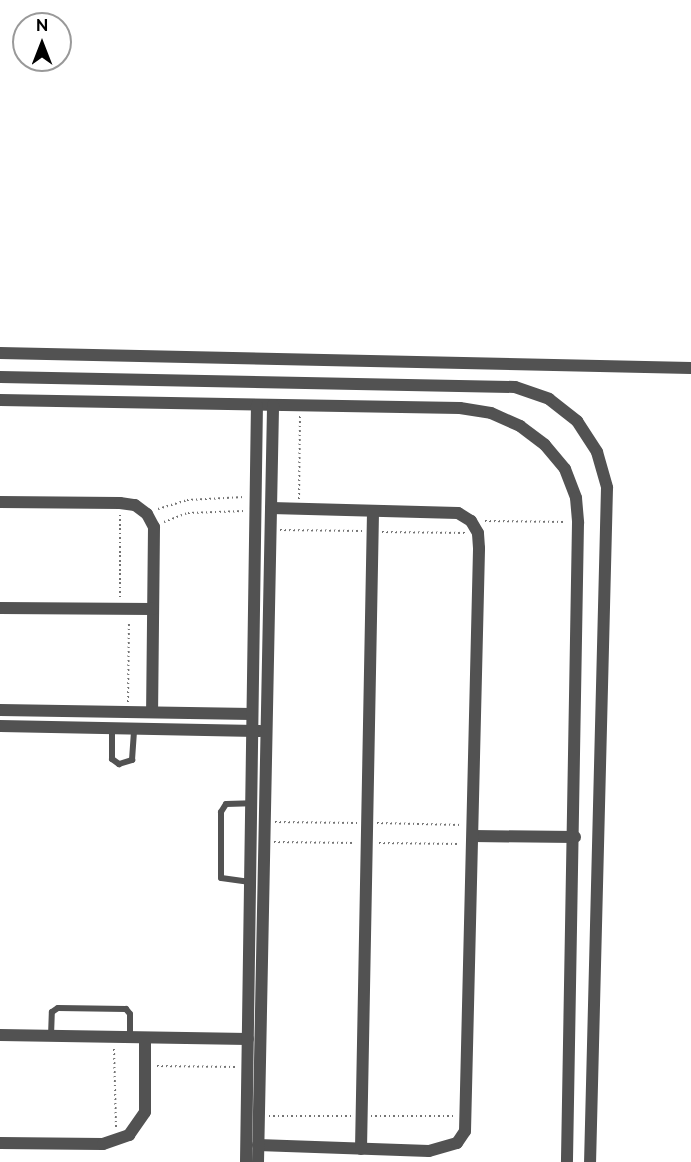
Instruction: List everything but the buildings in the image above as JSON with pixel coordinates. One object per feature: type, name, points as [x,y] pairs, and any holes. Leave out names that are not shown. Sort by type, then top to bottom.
[{"type":"street","points":[[0,353],[691,368]]},
{"type":"street","points":[[0,377],[515,387],[549,399],[577,421],[597,452],[607,488],[590,1162]]},
{"type":"street","points":[[0,400],[460,408],[491,413],[537,439],[565,470],[576,498],[578,523],[575,837],[567,1162]]},
{"type":"street","points":[[245,1159],[257,405]]},
{"type":"street","points":[[258,1162],[273,405]]},
{"type":"street","points":[[0,502],[120,503],[135,505],[147,514],[154,527],[152,712]]},
{"type":"street","points":[[258,1145],[443,1149],[457,1143],[465,1131],[480,548],[478,533],[471,521],[458,513],[271,508]]},
{"type":"street","points":[[361,1149],[373,511]]},
{"type":"street","points":[[0,608],[153,609]]},
{"type":"street","points":[[0,710],[252,714]]},
{"type":"street","points":[[0,726],[267,731]]},
{"type":"street","points":[[473,836],[575,837]]},
{"type":"street","points":[[0,1035],[248,1039]]},
{"type":"street","points":[[0,1143],[117,1142],[139,1125],[145,1112],[145,1038]]},
{"type":"lane","points":[[112,728],[112,759],[119,764],[132,760],[134,729]]},
{"type":"lane","points":[[250,882],[221,878],[221,812],[226,804],[251,803]]},
{"type":"lane","points":[[51,1036],[56,1008],[122,1009],[130,1014],[130,1038]]},
{"type":"path","points":[[299,509],[300,406]]},
{"type":"path","points":[[147,514],[187,500],[256,497]]},
{"type":"path","points":[[120,503],[128,712]]},
{"type":"path","points":[[154,527],[188,513],[255,511]]},
{"type":"path","points":[[471,521],[578,523]]},
{"type":"path","points":[[113,1038],[117,1142]]},
{"type":"path","points":[[146,1066],[247,1067]]}]
